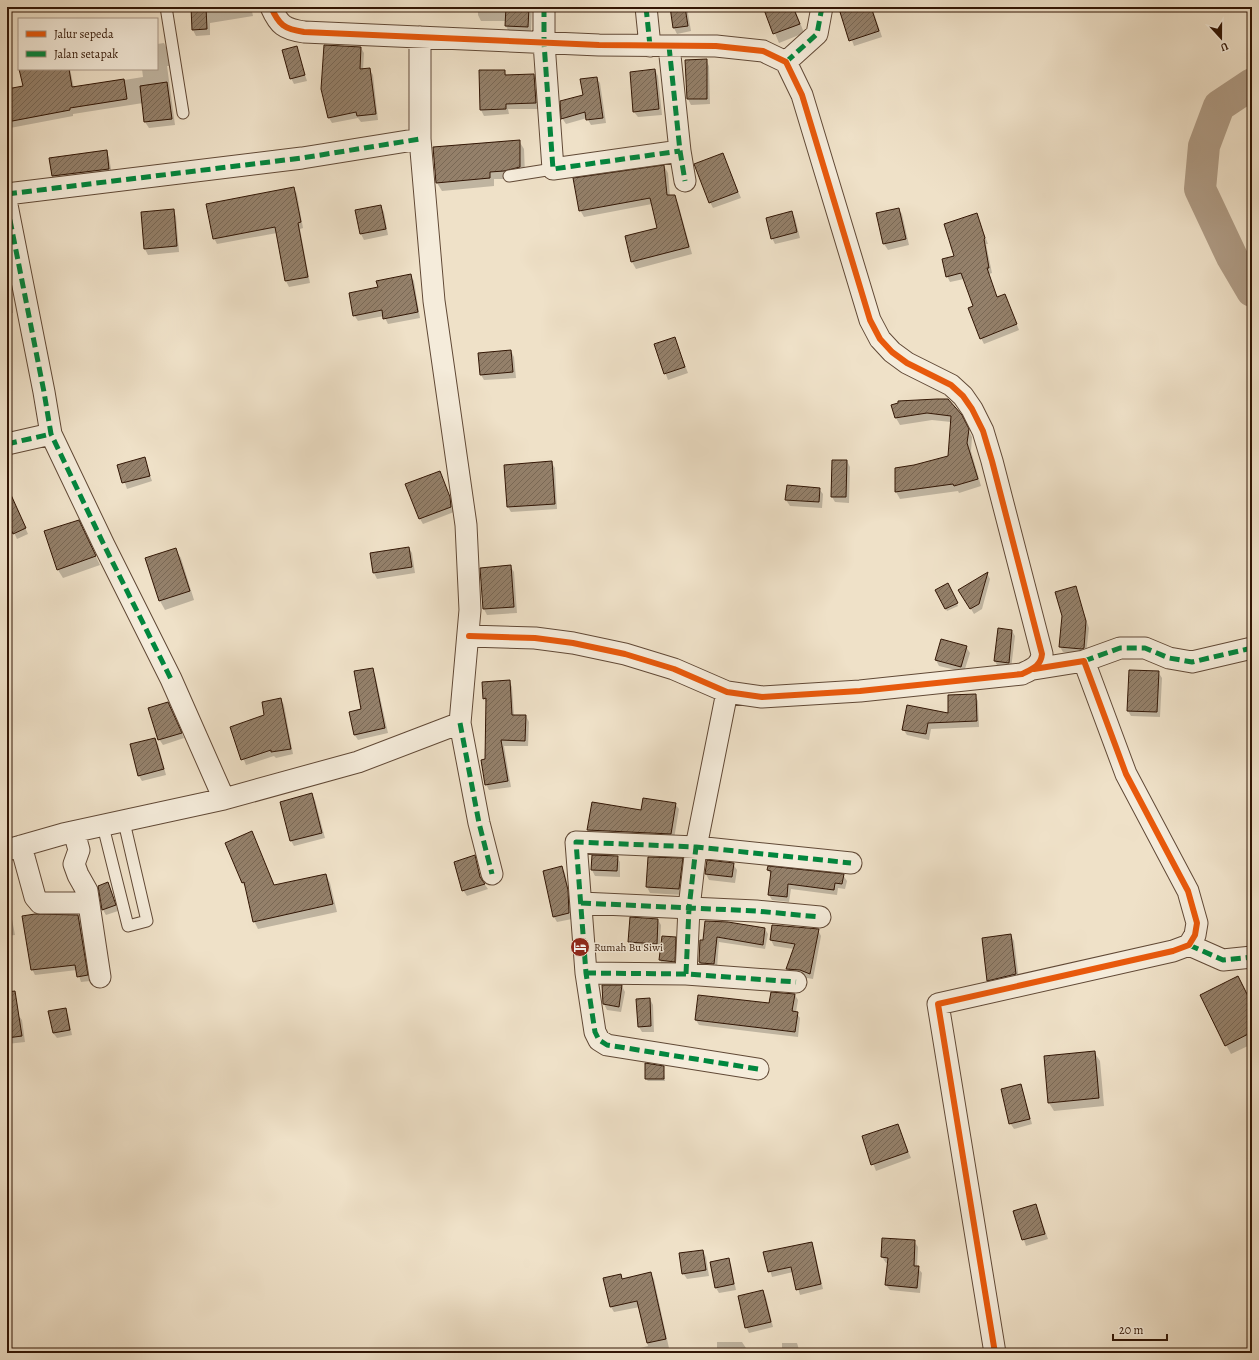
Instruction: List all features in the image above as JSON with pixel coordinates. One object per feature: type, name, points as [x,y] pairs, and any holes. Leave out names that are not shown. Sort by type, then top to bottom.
[{"type":"street","points":[[271,7],[276,17],[288,30],[304,32],[544,43],[716,46],[763,51],[786,62],[802,95],[870,320],[880,339],[892,352],[907,363],[951,385],[963,396],[982,431],[1042,654],[1041,662],[1034,669]]},
{"type":"street","points":[[544,7],[544,43],[553,169],[680,151]]},
{"type":"street","points":[[646,7],[660,46],[685,181]]},
{"type":"street","points":[[786,62],[817,34],[822,7]]},
{"type":"street","points":[[420,37],[420,139],[434,301],[466,525],[470,610],[469,636],[460,723],[479,823],[492,874]]},
{"type":"street","points":[[7,194],[302,158],[420,139]]},
{"type":"street","points":[[7,205],[51,434],[104,545],[174,685],[224,799]]},
{"type":"street","points":[[7,444],[51,434]]},
{"type":"street","points":[[469,636],[535,638],[573,643],[625,654],[674,669],[727,692],[762,697],[860,692],[1022,674],[1034,669],[1084,661],[1120,648],[1145,648],[1169,658],[1192,662],[1252,648]]},
{"type":"street","points":[[995,1353],[938,1004],[1173,950],[1189,944],[1195,935],[1197,923],[1188,891],[1126,774],[1084,661]]},
{"type":"street","points":[[686,974],[689,908],[696,847],[727,692]]},
{"type":"street","points":[[90,903],[40,902],[35,898],[14,848],[74,832],[224,799],[358,762],[460,723]]},
{"type":"street","points":[[74,832],[78,850],[74,860],[75,869],[87,888],[100,977]]},
{"type":"street","points":[[758,1069],[607,1045],[599,1040],[595,1032],[586,973],[576,842],[696,847],[851,863]]},
{"type":"street","points":[[580,902],[820,917]]},
{"type":"street","points":[[1189,944],[1223,960],[1252,957]]},
{"type":"street","points":[[586,973],[686,974],[796,982]]},
{"type":"lane","points":[[166,7],[183,113]]},
{"type":"lane","points":[[509,176],[553,169]]},
{"type":"lane","points":[[103,826],[128,926],[147,921],[124,822]]},
{"type":"building","points":[[191,7],[206,7],[207,29],[192,30]]},
{"type":"building","points":[[506,7],[529,7],[528,27],[505,26]]},
{"type":"building","points":[[670,7],[685,7],[688,26],[673,28]]},
{"type":"building","points":[[763,7],[793,7],[800,24],[773,34]]},
{"type":"building","points":[[855,7],[871,7],[879,31],[849,41],[840,12]]},
{"type":"building","points":[[324,45],[361,47],[360,69],[370,68],[376,114],[357,116],[356,112],[328,118],[321,89]]},
{"type":"building","points":[[297,46],[305,75],[290,79],[282,50]]},
{"type":"building","points":[[707,59],[707,99],[687,99],[685,60]]},
{"type":"building","points":[[655,69],[659,109],[633,112],[630,72]]},
{"type":"building","points":[[19,70],[69,70],[72,87],[124,79],[127,99],[70,108],[70,110],[7,122],[7,89],[23,86]]},
{"type":"building","points":[[479,70],[505,70],[505,75],[534,74],[536,103],[506,104],[506,109],[480,110]]},
{"type":"building","points":[[597,77],[603,118],[586,120],[585,112],[561,119],[560,101],[583,95],[580,79]]},
{"type":"building","points":[[167,82],[172,119],[144,122],[140,86]]},
{"type":"building","points":[[520,140],[520,167],[504,171],[490,172],[490,178],[436,183],[433,147]]},
{"type":"building","points":[[107,150],[109,169],[52,176],[49,158]]},
{"type":"building","points":[[723,153],[738,192],[709,203],[694,164]]},
{"type":"building","points":[[664,165],[667,195],[675,195],[689,247],[631,262],[625,236],[657,228],[650,198],[579,211],[573,178]]},
{"type":"building","points":[[294,187],[301,222],[298,223],[308,277],[285,281],[275,227],[213,239],[206,204]]},
{"type":"building","points":[[381,205],[386,229],[360,234],[355,210]]},
{"type":"building","points":[[899,208],[906,239],[883,244],[876,213]]},
{"type":"building","points":[[174,209],[177,246],[144,249],[141,212]]},
{"type":"building","points":[[792,211],[797,232],[771,239],[766,218]]},
{"type":"building","points":[[977,213],[985,238],[989,268],[987,268],[997,297],[1005,294],[1017,324],[980,339],[968,308],[973,306],[961,273],[946,277],[942,259],[954,256],[944,224]]},
{"type":"building","points":[[411,274],[418,312],[383,319],[382,310],[353,316],[349,293],[378,287],[376,281]]},
{"type":"building","points":[[675,337],[685,367],[664,374],[654,344]]},
{"type":"building","points":[[511,350],[513,372],[480,375],[478,353]]},
{"type":"building","points":[[948,399],[962,415],[969,429],[967,443],[978,479],[954,486],[953,484],[895,492],[895,468],[914,465],[948,456],[951,416],[927,413],[895,418],[891,405],[898,403],[898,401]]},
{"type":"building","points":[[145,457],[150,476],[122,483],[117,465]]},
{"type":"building","points":[[832,460],[847,460],[846,497],[831,497]]},
{"type":"building","points":[[552,461],[555,504],[507,507],[504,465]]},
{"type":"building","points":[[440,471],[450,497],[451,507],[419,519],[405,484]]},
{"type":"building","points":[[787,485],[820,488],[819,502],[785,500]]},
{"type":"building","points":[[7,486],[26,528],[13,534],[7,520]]},
{"type":"building","points":[[79,520],[96,556],[57,570],[44,531]]},
{"type":"building","points":[[409,547],[412,567],[373,573],[370,553]]},
{"type":"building","points":[[176,548],[190,591],[159,601],[145,558]]},
{"type":"building","points":[[511,565],[514,607],[483,609],[480,568]]},
{"type":"building","points":[[988,572],[979,604],[970,609],[958,590]]},
{"type":"building","points":[[948,583],[958,603],[945,609],[935,590]]},
{"type":"building","points":[[1076,586],[1086,621],[1084,648],[1059,647],[1062,616],[1055,592]]},
{"type":"building","points":[[998,628],[1012,630],[1009,663],[994,661]]},
{"type":"building","points":[[941,639],[967,646],[961,667],[935,660]]},
{"type":"building","points":[[373,668],[385,728],[354,735],[349,712],[361,709],[354,671]]},
{"type":"building","points":[[1129,670],[1159,671],[1157,712],[1127,711]]},
{"type":"building","points":[[510,680],[512,715],[526,715],[525,741],[501,740],[508,781],[485,785],[481,760],[485,759],[486,698],[483,699],[482,682]]},
{"type":"building","points":[[976,694],[977,721],[928,723],[926,734],[902,730],[907,705],[948,713],[948,695]]},
{"type":"building","points":[[281,698],[291,749],[271,752],[271,750],[241,760],[230,727],[264,715],[262,702]]},
{"type":"building","points":[[168,702],[182,733],[158,740],[148,708]]},
{"type":"building","points":[[155,738],[164,769],[138,776],[130,744]]},
{"type":"building","points":[[312,793],[322,833],[290,841],[280,802]]},
{"type":"building","points":[[643,798],[676,803],[671,834],[587,830],[592,802],[641,810]]},
{"type":"building","points":[[252,831],[274,885],[326,874],[333,904],[253,922],[244,882],[242,883],[225,843]]},
{"type":"building","points":[[475,855],[480,877],[485,884],[462,891],[454,862]]},
{"type":"building","points":[[592,855],[618,856],[617,871],[591,870]]},
{"type":"building","points":[[648,857],[683,858],[679,889],[646,887]]},
{"type":"building","points":[[707,860],[734,863],[732,877],[705,874]]},
{"type":"building","points":[[562,866],[568,890],[569,913],[553,917],[543,871]]},
{"type":"building","points":[[768,866],[844,874],[842,884],[835,883],[834,890],[788,884],[787,897],[768,895],[771,871],[767,870]]},
{"type":"building","points":[[108,882],[116,905],[102,910],[98,886]]},
{"type":"building","points":[[35,914],[78,915],[88,975],[77,977],[75,965],[31,970],[22,916]]},
{"type":"building","points":[[630,917],[658,919],[657,944],[628,942]]},
{"type":"building","points":[[705,921],[728,922],[765,928],[763,945],[717,937],[714,964],[701,963],[699,962],[700,940],[703,940]]},
{"type":"building","points":[[772,925],[819,929],[810,974],[800,970],[786,969],[795,944],[770,940]]},
{"type":"building","points":[[1011,934],[1016,974],[987,981],[982,938]]},
{"type":"building","points":[[662,936],[676,937],[675,962],[659,960]]},
{"type":"building","points":[[1238,976],[1252,1004],[1252,1032],[1225,1046],[1200,995]]},
{"type":"building","points":[[602,985],[622,985],[619,1007],[603,1004]]},
{"type":"building","points":[[15,991],[22,1036],[7,1038],[7,992]]},
{"type":"building","points":[[771,992],[795,994],[792,1011],[798,1012],[795,1032],[695,1020],[698,995],[769,1003]]},
{"type":"building","points":[[650,998],[651,1026],[638,1027],[636,999]]},
{"type":"building","points":[[66,1008],[70,1030],[53,1033],[48,1011]]},
{"type":"building","points":[[1095,1051],[1099,1098],[1048,1103],[1044,1056]]},
{"type":"building","points":[[645,1063],[664,1066],[664,1079],[645,1079]]},
{"type":"building","points":[[1021,1084],[1030,1119],[1009,1124],[1001,1089]]},
{"type":"building","points":[[898,1124],[908,1152],[871,1165],[862,1136]]},
{"type":"building","points":[[1036,1204],[1045,1234],[1022,1240],[1013,1211]]},
{"type":"building","points":[[882,1238],[915,1240],[914,1266],[919,1266],[917,1288],[885,1285],[888,1258],[881,1257]]},
{"type":"building","points":[[812,1242],[821,1284],[796,1290],[791,1267],[768,1272],[763,1252]]},
{"type":"building","points":[[703,1250],[706,1270],[682,1274],[679,1253]]},
{"type":"building","points":[[729,1258],[734,1284],[715,1288],[710,1262]]},
{"type":"building","points":[[651,1272],[666,1339],[647,1343],[637,1301],[610,1307],[603,1278],[621,1274],[622,1279]]},
{"type":"building","points":[[763,1290],[771,1322],[745,1328],[738,1296]]},
{"type":"waterway","points":[[1252,84],[1219,106],[1204,146],[1200,189],[1232,257],[1252,291]]},
{"type":"marked path","points":[[544,7],[544,43],[553,169],[680,151]]},
{"type":"marked path","points":[[646,7],[650,46]]},
{"type":"marked path","points":[[786,62],[817,34],[822,7]]},
{"type":"marked path","points":[[669,46],[680,151],[685,181]]},
{"type":"marked path","points":[[7,194],[302,158],[420,139]]},
{"type":"marked path","points":[[7,205],[51,434],[104,545],[171,679]]},
{"type":"marked path","points":[[7,444],[51,434]]},
{"type":"marked path","points":[[1084,661],[1120,648],[1145,648],[1169,658],[1192,662],[1252,648]]},
{"type":"marked path","points":[[460,723],[479,823],[492,874]]},
{"type":"marked path","points":[[758,1069],[607,1045],[599,1040],[595,1032],[586,973],[576,842],[696,847],[851,863]]},
{"type":"marked path","points":[[686,974],[689,908],[696,847]]},
{"type":"marked path","points":[[581,903],[756,911],[820,917]]},
{"type":"marked path","points":[[1189,945],[1223,960],[1252,957]]},
{"type":"marked path","points":[[586,973],[686,974],[796,982]]},
{"type":"cycle path","points":[[271,7],[283,25],[287,28],[304,32],[599,45],[716,46],[763,51],[786,62],[802,95],[870,320],[880,339],[892,352],[907,363],[951,385],[963,396],[972,409],[983,431],[1042,654],[1038,664],[1022,674],[860,691],[762,697],[727,692],[674,669],[625,654],[573,643],[535,638],[469,636]]},
{"type":"cycle path","points":[[995,1353],[938,1004],[1173,951],[1189,945],[1195,935],[1197,923],[1188,891],[1126,774],[1084,661],[1034,669]]},
{"type":"place","name":"Rumah Bu Siwi","points":[[580,947]]}]
